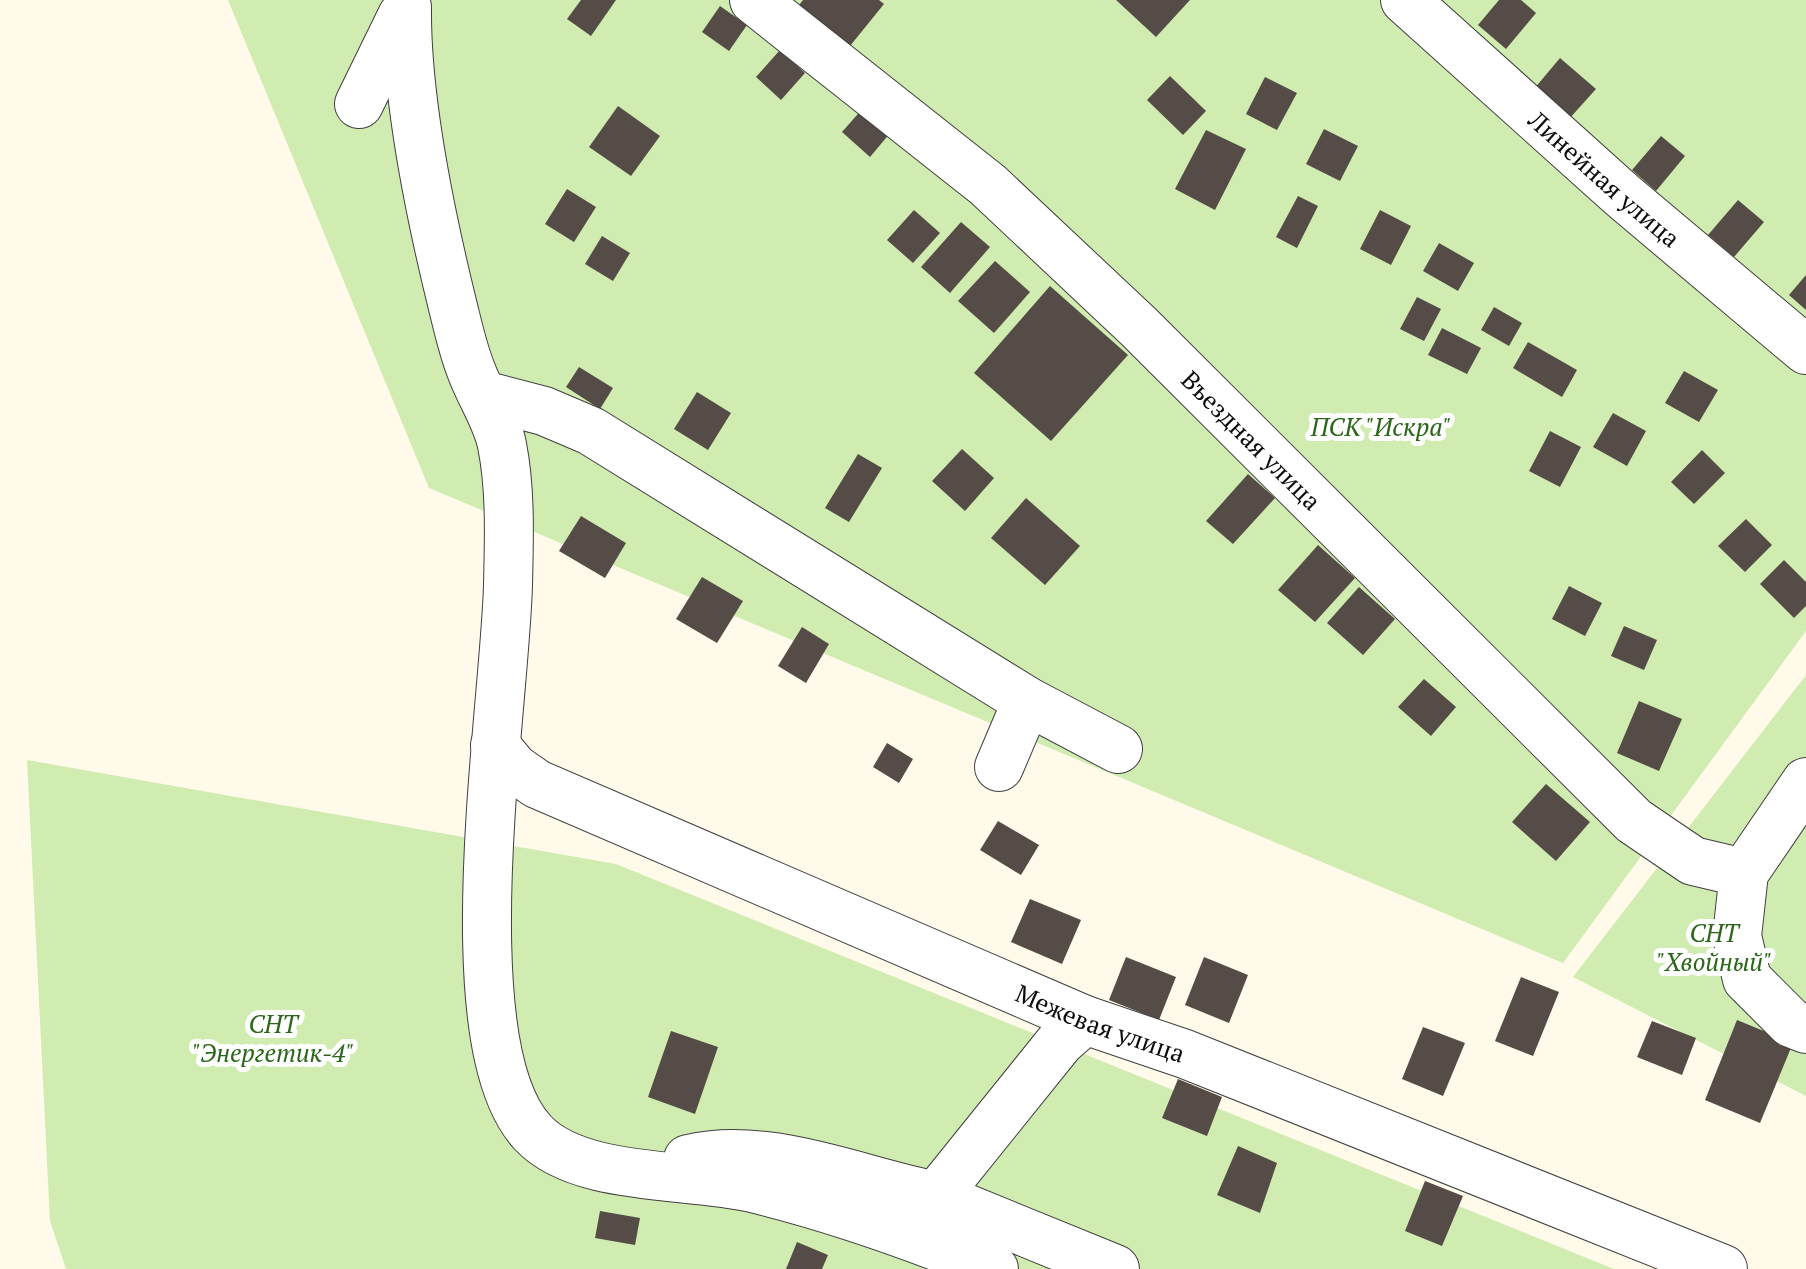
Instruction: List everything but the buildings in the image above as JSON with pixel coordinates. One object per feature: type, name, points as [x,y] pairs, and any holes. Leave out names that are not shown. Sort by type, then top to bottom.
[{"type":"street","name":"Въездная улица","points":[[754,0],[988,185],[1139,327],[1634,821],[1693,861],[1744,873]]},
{"type":"street","name":"Линейная улица","points":[[1405,0],[1622,195],[1806,350]]},
{"type":"street","points":[[359,104],[409,4]]},
{"type":"street","points":[[409,4],[406,58],[452,306],[471,370],[502,442],[508,586],[487,884],[490,1005],[512,1098],[532,1132],[554,1150],[583,1163],[708,1178],[756,1189],[968,1264]]},
{"type":"street","points":[[483,395],[544,410],[591,430],[1028,701],[1118,750]]},
{"type":"street","points":[[999,767],[1028,701]]},
{"type":"street","name":"Межевая улица","points":[[495,746],[514,768],[537,784],[1085,1020],[1185,1054],[1723,1269]]},
{"type":"street","points":[[1806,782],[1744,873],[1738,936],[1747,979],[1791,1023],[1806,1028]]},
{"type":"street","points":[[936,1196],[1060,1042],[1085,1020]]},
{"type":"street","points":[[636,1171],[722,1151],[776,1157],[936,1196],[1115,1269]]},
{"type":"green space","name":"ПСК \"Искра\"","points":[[228,0],[1806,0],[1806,631],[1563,963],[429,488]]},
{"type":"green space","name":"СНТ \"Хвойный\"","points":[[1806,675],[1806,1096],[1573,977]]},
{"type":"green space","name":"СНТ \"Энергетик-4\"","points":[[27,760],[616,864],[1614,1269],[66,1269],[50,1221]]}]
